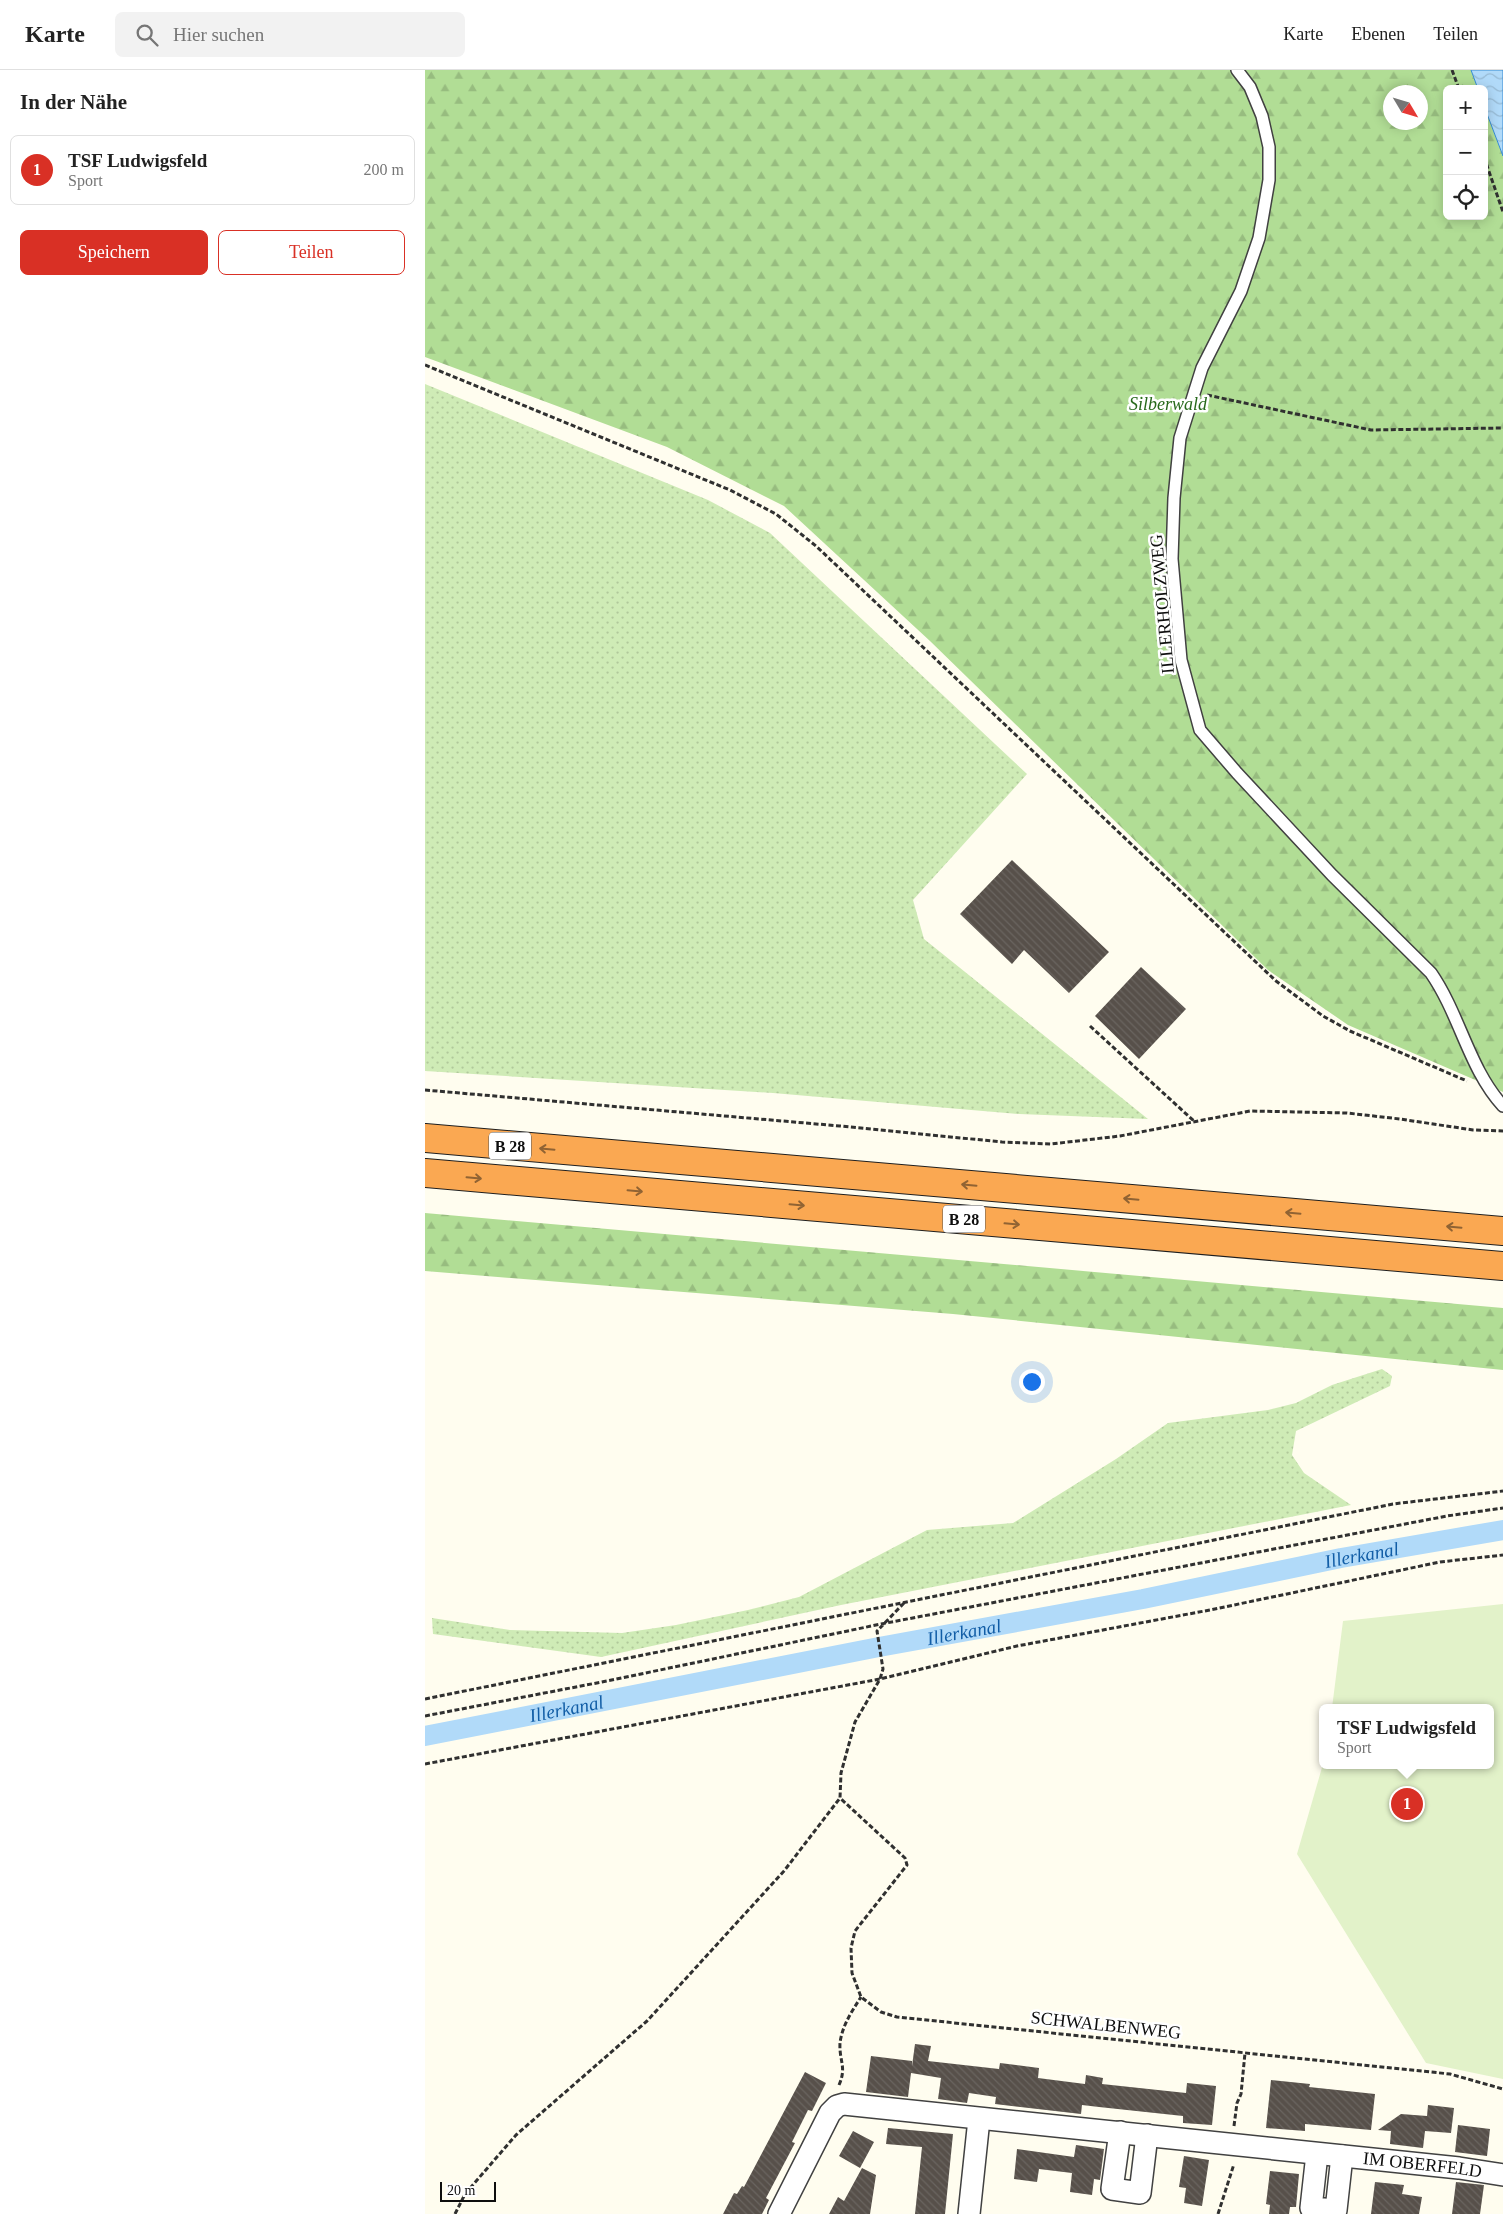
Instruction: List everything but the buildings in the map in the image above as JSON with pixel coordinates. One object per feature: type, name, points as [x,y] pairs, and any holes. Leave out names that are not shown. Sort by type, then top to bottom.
[{"type":"highway","name":"B 28","points":[[425,1138],[1503,1231]]},
{"type":"highway","name":"B 28","points":[[425,1173],[1503,1266]]},
{"type":"street","name":"IM OBERFELD","points":[[837,2106],[844,2104],[979,2119],[1147,2134],[1459,2168],[1503,2175]]},
{"type":"street","points":[[779,2214],[830,2113],[837,2106]]},
{"type":"street","points":[[969,2214],[979,2119]]},
{"type":"street","points":[[1120,2132],[1112,2189],[1140,2193],[1147,2134]]},
{"type":"street","name":"IM OBERFELD","points":[[1317,2154],[1311,2208],[1337,2210],[1342,2156]]},
{"type":"lane","name":"ILLERHOLZWEG","points":[[1237,70],[1250,88],[1262,116],[1269,147],[1269,180],[1259,238],[1241,291],[1201,368],[1180,438],[1174,498],[1172,559],[1181,660],[1200,730],[1237,773],[1332,875],[1431,973],[1443,991],[1489,1091],[1503,1106]]},
{"type":"path","points":[[1451,70],[1457,85]]},
{"type":"path","points":[[1488,169],[1503,212]]},
{"type":"path","points":[[425,365],[730,490],[775,514],[816,546],[1276,981],[1323,1016],[1350,1030],[1489,1091]]},
{"type":"path","points":[[1193,392],[1371,430],[1503,428]]},
{"type":"path","points":[[1090,1026],[1195,1123]]},
{"type":"path","points":[[425,1090],[1041,1144],[1083,1142],[1250,1112],[1337,1112],[1400,1118],[1473,1130],[1503,1131]]},
{"type":"path","points":[[425,1699],[1393,1504],[1503,1491]]},
{"type":"path","points":[[425,1716],[607,1681],[881,1624],[1447,1516],[1503,1508]]},
{"type":"path","points":[[425,1764],[881,1679],[1017,1646],[1229,1606],[1440,1562],[1503,1555]]},
{"type":"path","points":[[455,2214],[465,2194],[516,2135],[647,2021],[784,1871],[841,1798],[841,1774],[855,1722],[881,1679],[883,1669],[877,1631],[881,1624],[904,1603]]},
{"type":"path","points":[[837,2106],[835,2096],[844,2074],[840,2044],[848,2019],[861,1997],[857,1990],[850,1964],[855,1930],[907,1865],[905,1858],[841,1798]]},
{"type":"path","name":"SCHWALBENWEG","points":[[861,1997],[881,2012],[897,2017],[1451,2074],[1503,2089]]},
{"type":"path","points":[[1218,2214],[1234,2164],[1232,2144],[1245,2052]]},
{"type":"green space","name":"Silberwald","points":[[425,70],[1471,70],[1477,85],[1443,85],[1443,220],[1488,220],[1488,117],[1503,156],[1503,1092],[1348,1025],[1268,970],[930,641],[784,506],[667,447],[425,357]]},
{"type":"green space","points":[[425,384],[708,500],[770,533],[1027,774],[913,900],[924,939],[1148,1119],[1019,1114],[773,1093],[425,1071]]},
{"type":"green space","points":[[425,1213],[1503,1308],[1503,1370],[953,1314],[425,1271]]},
{"type":"green space","points":[[1382,1369],[1392,1376],[1390,1386],[1296,1431],[1292,1455],[1304,1473],[1351,1505],[841,1605],[601,1657],[433,1634],[432,1618],[510,1630],[622,1633],[676,1625],[799,1597],[927,1530],[1013,1523],[1116,1459],[1168,1423],[1268,1410],[1296,1403],[1332,1385]]},
{"type":"green space","points":[[1503,1604],[1503,2079],[1426,2063],[1297,1854],[1322,1769],[1494,1769],[1494,1704],[1333,1704],[1343,1621]]},
{"type":"water","points":[[1471,70],[1503,70],[1503,156],[1488,117],[1488,85],[1477,85]]},
{"type":"waterway","name":"Illerkanal","points":[[425,1736],[879,1647],[1143,1599],[1341,1558],[1503,1530]]},
{"type":"place","name":"TSF Ludwigsfeld","points":[[1407,1804]]}]
